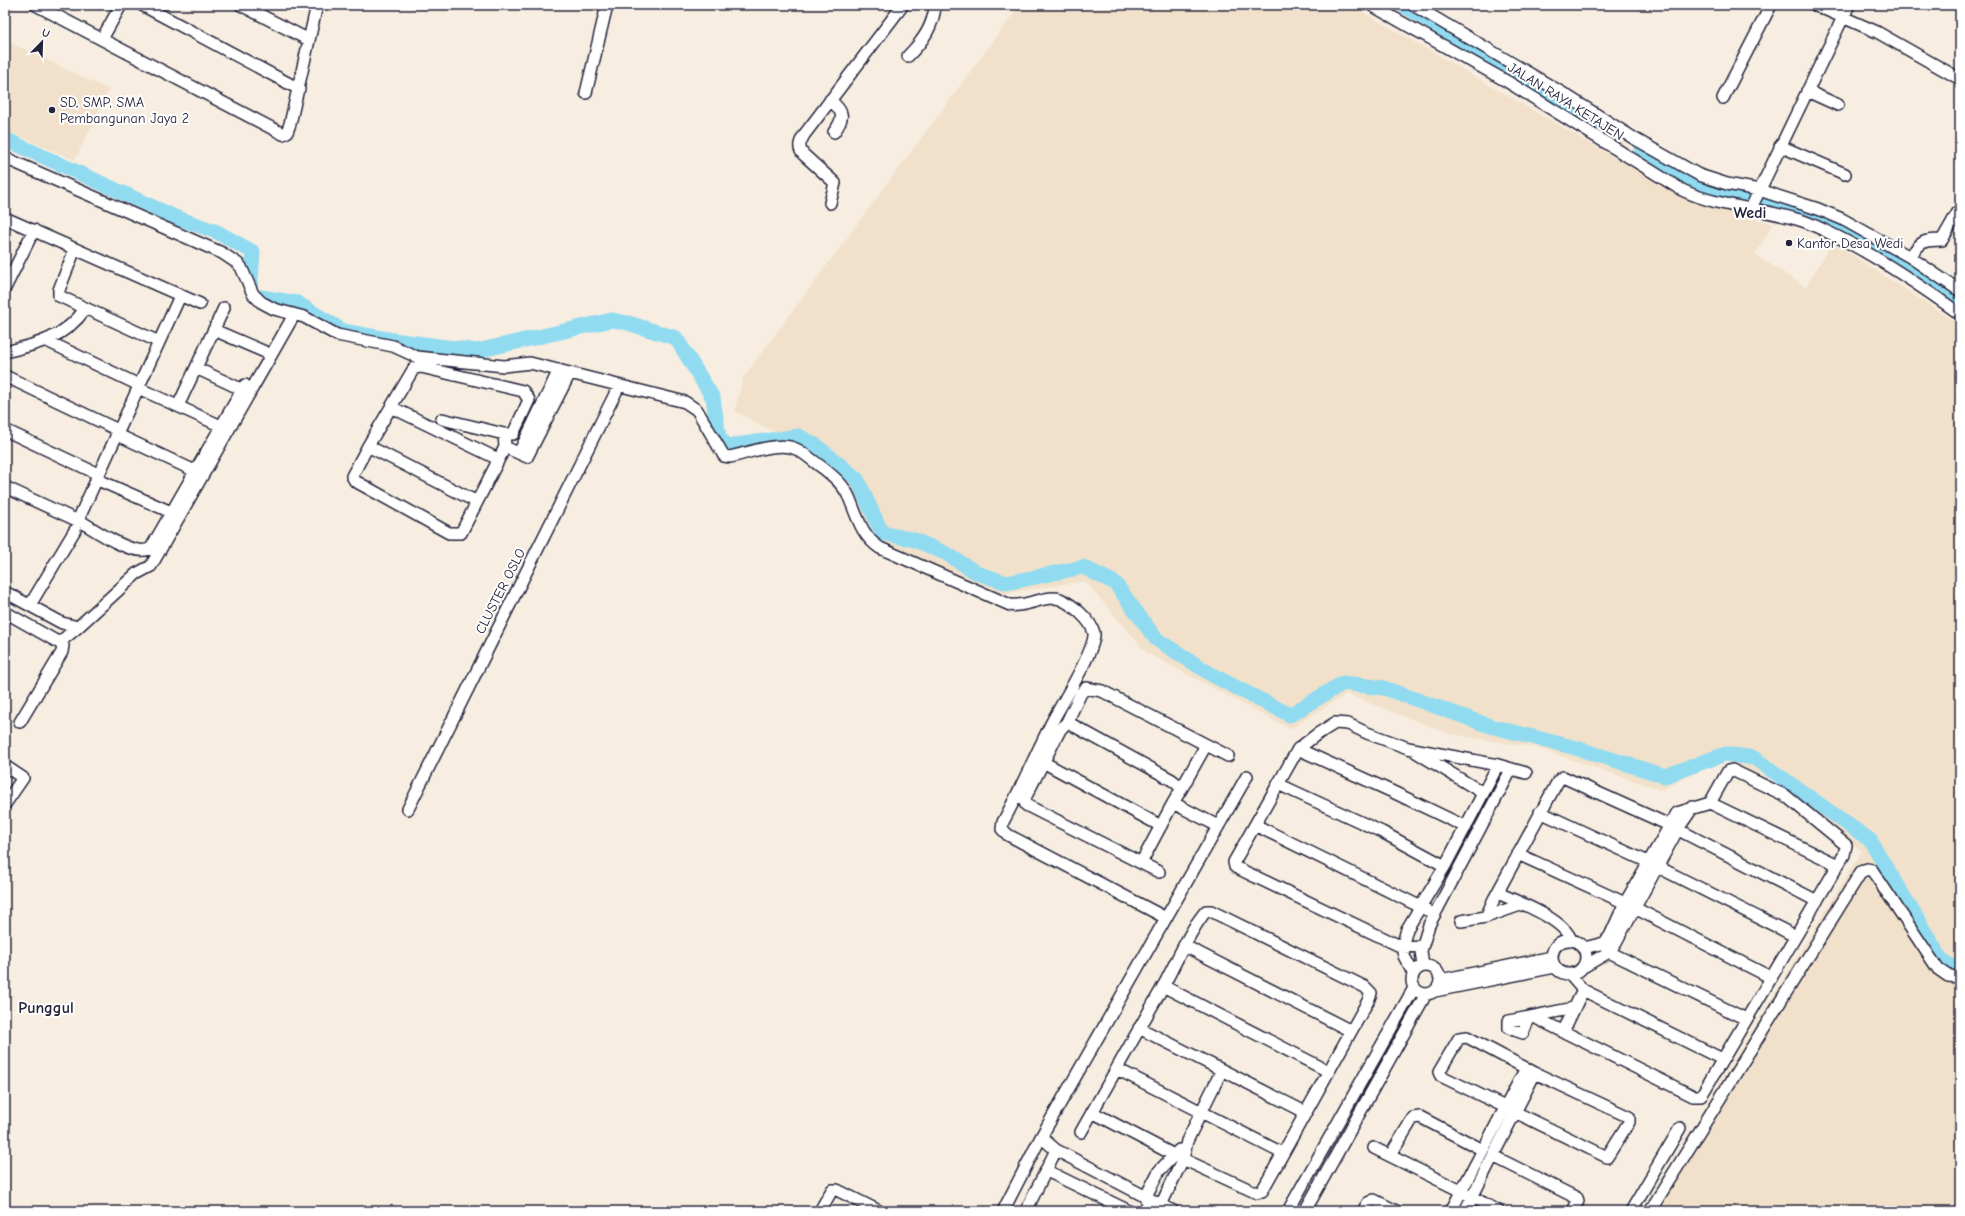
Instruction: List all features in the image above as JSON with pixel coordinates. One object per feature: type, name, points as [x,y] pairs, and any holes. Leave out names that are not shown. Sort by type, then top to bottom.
[{"type":"street","points":[[36,5],[282,134],[286,133],[289,127],[299,89],[317,5]]},
{"type":"street","points":[[102,39],[121,5]]},
{"type":"street","points":[[142,5],[299,89]]},
{"type":"street","points":[[241,5],[309,40]]},
{"type":"street","points":[[586,93],[607,5]]},
{"type":"street","points":[[830,203],[835,183],[804,155],[799,147],[804,135],[903,5]]},
{"type":"street","points":[[908,56],[919,46],[931,24],[935,5]]},
{"type":"street","points":[[1413,5],[1553,87],[1635,139],[1699,175],[1727,184],[1755,199],[1849,242],[1912,280],[1960,314]]},
{"type":"street","points":[[1723,98],[1770,5]]},
{"type":"street","points":[[1815,5],[1877,32],[1921,55],[1960,79]]},
{"type":"street","points":[[1755,199],[1849,5]]},
{"type":"street","name":"JALAN RAYA KETAJEN","points":[[1375,6],[1508,82],[1682,190],[1707,199],[1755,199]]},
{"type":"street","points":[[1806,92],[1838,106]]},
{"type":"street","points":[[830,100],[840,108],[842,113],[841,119],[834,132]]},
{"type":"street","points":[[1780,146],[1845,174]]},
{"type":"street","points":[[5,158],[222,253],[241,267],[253,294],[261,302],[274,310],[304,317],[337,335],[393,346],[417,357],[504,366],[530,363],[692,405],[700,415],[724,456],[730,457],[766,448],[787,446],[802,452],[838,480],[844,488],[865,533],[874,544],[880,548],[1010,605],[1023,606],[1050,598],[1060,599],[1087,621],[1094,633],[1092,643],[1082,667],[1061,704],[1003,822],[1002,829],[1008,835],[1166,918]]},
{"type":"street","points":[[1755,199],[1818,209],[1842,219],[1910,257],[1960,291]]},
{"type":"street","points":[[1910,257],[1920,243],[1942,240],[1958,212]]},
{"type":"street","points":[[5,218],[200,304]]},
{"type":"street","points":[[5,288],[8,274],[34,230]]},
{"type":"street","points":[[76,249],[58,294],[60,297],[159,342]]},
{"type":"street","points":[[77,519],[82,514],[117,432],[180,296]]},
{"type":"street","points":[[178,406],[224,308]]},
{"type":"street","points":[[5,352],[47,341],[71,325],[85,309]]},
{"type":"street","points":[[59,641],[78,627],[136,574],[154,562],[294,314]]},
{"type":"street","points":[[5,487],[77,519],[136,551],[145,552],[153,546],[171,512],[268,348],[214,330]]},
{"type":"street","points":[[47,341],[138,387],[221,426]]},
{"type":"street","points":[[442,419],[504,434],[513,434],[529,400],[523,390],[421,367],[414,368],[355,468],[352,476],[355,481],[449,533],[461,533],[505,447],[504,434]]},
{"type":"street","points":[[196,368],[243,390]]},
{"type":"street","points":[[505,447],[523,455],[565,372]]},
{"type":"street","points":[[5,376],[195,471]]},
{"type":"street","name":"CLUSTER OSLO","points":[[408,809],[619,386]]},
{"type":"street","points":[[391,407],[498,459]]},
{"type":"street","points":[[5,430],[171,512]]},
{"type":"street","points":[[368,446],[477,502]]},
{"type":"street","points":[[30,605],[75,530]]},
{"type":"street","points":[[5,592],[62,623],[78,627]]},
{"type":"street","points":[[5,612],[59,641],[63,645],[62,652],[20,722]]},
{"type":"street","points":[[59,641],[64,631],[62,623]]},
{"type":"street","points":[[1159,872],[1026,805],[1024,800],[1060,730],[1068,722],[1081,693],[1086,688],[1091,687],[1102,691],[1228,756]]},
{"type":"street","points":[[1068,722],[1152,768],[1182,788]]},
{"type":"street","points":[[1422,946],[1402,947],[1237,869],[1234,862],[1298,749],[1327,726],[1341,722],[1408,748],[1484,793]]},
{"type":"street","points":[[1141,863],[1206,745]]},
{"type":"street","points":[[1408,748],[1498,765],[1511,770],[1526,773]]},
{"type":"street","points":[[1298,749],[1466,828]]},
{"type":"street","points":[[1043,762],[1161,826]]},
{"type":"street","points":[[1498,765],[1445,866],[1422,907],[1407,929],[1402,947],[1404,956],[1413,973],[1412,981],[1414,988],[1419,992],[1430,993],[1553,962]]},
{"type":"street","points":[[5,766],[23,778],[5,804]]},
{"type":"street","points":[[1423,966],[1421,958],[1422,946],[1435,914],[1511,770]]},
{"type":"street","points":[[1574,1008],[1532,1018],[1698,1097],[1701,1096],[1770,977],[1846,851],[1844,842],[1780,792],[1730,770],[1726,773],[1710,803]]},
{"type":"street","points":[[1004,1211],[1041,1137],[1248,776]]},
{"type":"street","points":[[1486,916],[1540,812],[1558,781],[1563,778],[1673,827],[1816,901]]},
{"type":"street","points":[[1278,784],[1382,832],[1445,866]]},
{"type":"street","points":[[1173,803],[1218,826]]},
{"type":"street","points":[[1585,966],[1587,957],[1584,948],[1578,942],[1571,940],[1563,941],[1555,948],[1553,962],[1561,973],[1570,975],[1578,972],[1585,966],[1606,948],[1610,936],[1630,905],[1673,827],[1677,813],[1710,803],[1838,865]]},
{"type":"street","points":[[1476,807],[1488,813]]},
{"type":"street","points":[[1540,812],[1652,865],[1795,936]]},
{"type":"street","points":[[1255,826],[1435,914]]},
{"type":"street","points":[[1455,846],[1468,852]]},
{"type":"street","points":[[1518,854],[1630,905],[1770,977]]},
{"type":"street","points":[[1650,1211],[1861,872],[1867,869],[1872,870],[1938,969],[1948,976],[1960,977]]},
{"type":"street","points":[[1498,893],[1523,904],[1562,926],[1568,933],[1571,940]]},
{"type":"street","points":[[1461,921],[1486,916],[1523,904]]},
{"type":"street","points":[[1081,1132],[1092,1112],[1139,1028],[1163,986],[1185,946],[1204,913],[1211,911],[1365,987],[1371,993],[1370,998],[1282,1153],[1264,1188],[1257,1193],[1178,1157],[1092,1112]]},
{"type":"street","points":[[1185,946],[1351,1031]]},
{"type":"street","points":[[1584,948],[1606,948],[1746,1019]]},
{"type":"street","points":[[1305,1211],[1430,993],[1440,980],[1553,962]]},
{"type":"street","points":[[1413,973],[1423,966],[1435,969],[1440,980]]},
{"type":"street","points":[[1570,975],[1583,990],[1722,1059]]},
{"type":"street","points":[[1163,986],[1328,1071]]},
{"type":"street","points":[[1288,1211],[1414,988]]},
{"type":"street","points":[[1563,1032],[1583,990]]},
{"type":"street","points":[[1139,1028],[1305,1112]]},
{"type":"street","points":[[1463,1036],[1629,1117],[1629,1122],[1610,1156],[1607,1157],[1510,1110],[1441,1076],[1439,1072],[1459,1038],[1463,1036]]},
{"type":"street","points":[[1116,1069],[1282,1153]]},
{"type":"street","points":[[1161,1205],[1171,1183],[1178,1157],[1203,1113],[1222,1070]]},
{"type":"street","points":[[1488,1153],[1493,1130],[1510,1110],[1531,1070]]},
{"type":"street","points":[[1452,1211],[1466,1194],[1488,1153],[1504,1135],[1510,1110]]},
{"type":"street","points":[[1390,1156],[1413,1118],[1420,1117],[1577,1198],[1578,1201],[1573,1211]]},
{"type":"street","points":[[1631,1211],[1680,1128]]},
{"type":"street","points":[[1493,1130],[1504,1135]]},
{"type":"street","points":[[1041,1137],[1056,1150],[1173,1211]]},
{"type":"street","points":[[1374,1148],[1498,1211]]},
{"type":"street","points":[[1026,1211],[1056,1150]]},
{"type":"street","points":[[1144,1211],[1157,1176],[1178,1157]]},
{"type":"street","points":[[1047,1171],[1129,1211]]},
{"type":"street","points":[[1157,1176],[1171,1183]]},
{"type":"street","points":[[820,1211],[828,1194],[832,1190],[837,1190],[879,1211]]},
{"type":"street","points":[[1465,1211],[1466,1194]]},
{"type":"street","points":[[1363,1211],[1368,1203],[1374,1200],[1396,1211]]},
{"type":"shaded area","points":[[1020,5],[1351,5],[1684,198],[1773,224],[1755,255],[1806,287],[1832,243],[1960,325],[1960,1211],[1642,1211],[1862,851],[1795,802],[1779,782],[1722,759],[1661,790],[1538,748],[1450,734],[1346,694],[1290,729],[1147,653],[1085,581],[989,596],[873,546],[819,456],[735,411],[743,378]]},
{"type":"shaded area","name":"SD, SMP, SMA Pembangunan Jaya 2","points":[[5,40],[109,90],[75,160],[5,130]]},
{"type":"waterway","points":[[1403,5],[1615,132]]},
{"type":"waterway","points":[[5,139],[175,217],[217,232],[253,252],[251,282]]},
{"type":"waterway","points":[[1641,148],[1695,181],[1817,220],[1863,240],[1960,305]]},
{"type":"waterway","points":[[261,297],[297,303],[343,331],[393,340],[477,351],[612,320],[628,323],[676,338],[713,398],[719,438],[728,446],[799,436],[817,446],[857,479],[882,533],[915,540],[947,554],[977,573],[1007,583],[1083,567],[1115,583],[1156,639],[1214,676],[1290,715],[1343,683],[1384,688],[1490,726],[1576,748],[1665,776],[1725,754],[1754,758],[1870,840],[1943,962],[1960,971]]},
{"type":"place","name":"SD, SMP, SMA Pembangunan Jaya 2","points":[[52,110]]},
{"type":"place","name":"Kantor Desa Wedi","points":[[1789,243]]},
{"type":"district","name":"Wedi","points":[[1750,212]]},
{"type":"district","name":"Punggul","points":[[46,1007]]}]
